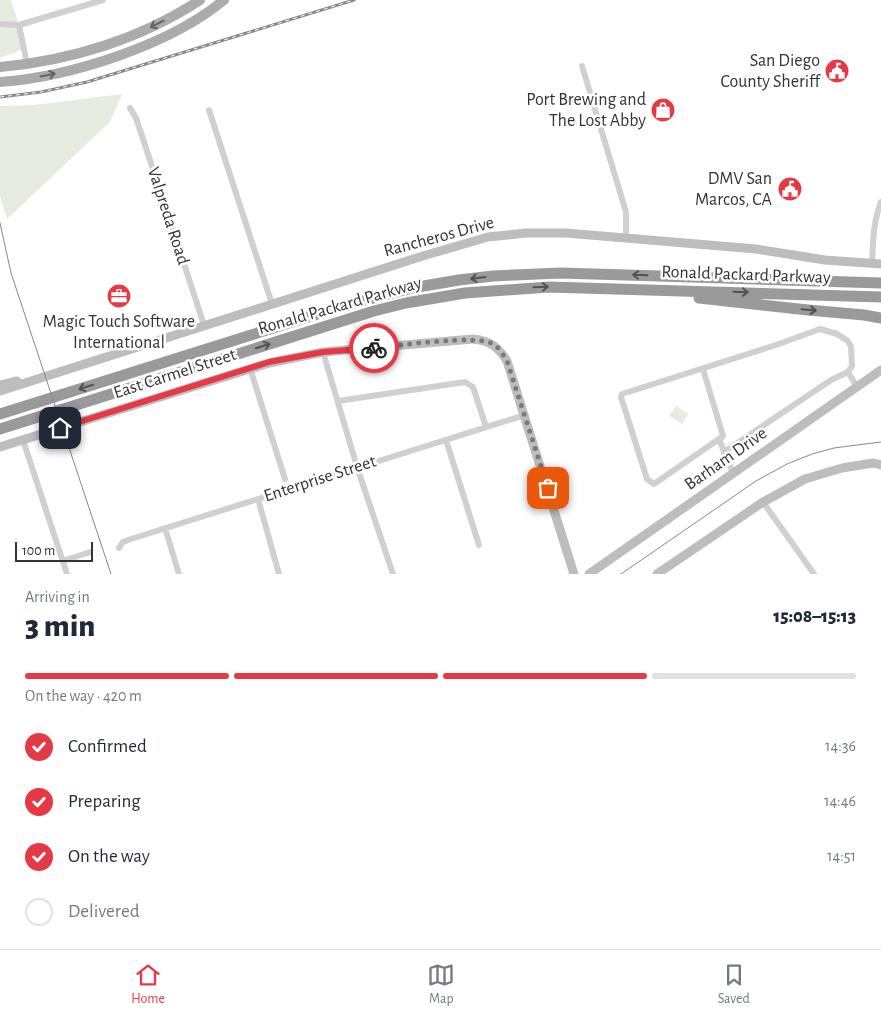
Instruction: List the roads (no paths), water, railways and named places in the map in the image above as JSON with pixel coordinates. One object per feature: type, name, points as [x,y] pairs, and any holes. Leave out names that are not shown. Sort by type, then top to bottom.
[{"type":"highway","name":"Ronald Packard Parkway","points":[[0,414],[343,306],[412,288],[459,280],[502,275],[561,273],[881,283]]},
{"type":"highway","name":"Ronald Packard Parkway","points":[[0,429],[342,321],[406,303],[465,293],[521,288],[579,287],[881,297]]},
{"type":"highway","points":[[657,290],[687,296],[881,318]]},
{"type":"main road","points":[[0,67],[27,64],[78,53],[132,35],[163,22],[200,0]]},
{"type":"main road","points":[[0,82],[66,71],[142,47],[179,30],[221,1]]},
{"type":"main road","name":"Rancheros Drive","points":[[0,391],[204,325],[488,237],[526,232],[566,233],[756,249],[825,260],[876,264]]},
{"type":"main road","name":"East Carmel Street","points":[[0,448],[250,368],[323,352],[474,339],[484,340],[492,343],[499,349],[507,361],[574,574]]},
{"type":"main road","name":"Rancheros Drive","points":[[0,385],[78,366]]},
{"type":"main road","name":"Barham Drive","points":[[589,574],[881,370]]},
{"type":"main road","points":[[657,574],[763,502],[805,479],[842,468],[873,463],[881,465]]},
{"type":"street","points":[[0,24],[19,25],[103,0]]},
{"type":"street","points":[[19,25],[27,64]]},
{"type":"street","points":[[582,66],[626,212],[626,238]]},
{"type":"street","name":"Valpreda Road","points":[[130,108],[136,118],[204,325]]},
{"type":"street","points":[[210,110],[272,304]]},
{"type":"street","points":[[876,264],[873,234],[881,202]]},
{"type":"street","points":[[703,369],[723,436],[654,484],[647,480],[621,397],[622,394],[703,369],[820,329],[837,334],[848,341],[851,347],[852,366],[848,372],[831,380],[724,452]]},
{"type":"street","points":[[323,352],[357,467],[393,574]]},
{"type":"street","points":[[250,368],[285,479]]},
{"type":"street","points":[[848,372],[857,387]]},
{"type":"street","points":[[338,401],[465,382],[473,387],[486,427]]},
{"type":"street","name":"Enterprise Street","points":[[119,548],[123,542],[165,528],[525,415]]},
{"type":"street","points":[[719,439],[733,474]]},
{"type":"street","points":[[23,440],[67,574]]},
{"type":"street","points":[[446,440],[479,545]]},
{"type":"street","points":[[258,499],[279,574]]},
{"type":"street","points":[[763,502],[814,574]]},
{"type":"street","points":[[165,528],[180,574]]},
{"type":"street","points":[[63,561],[90,552]]},
{"type":"tram line","points":[[0,223],[11,273],[111,574]]},
{"type":"tram line","points":[[621,574],[756,481],[787,464],[834,448],[881,442]]},
{"type":"railway","points":[[0,97],[41,92],[87,82],[354,0]]},
{"type":"place","name":"San Diego County Sheriff","points":[[837,71]]},
{"type":"place","name":"Port Brewing and The Lost Abby","points":[[663,110]]},
{"type":"place","name":"DMV San Marcos, CA","points":[[790,189]]},
{"type":"place","name":"Magic Touch Software International","points":[[119,296]]}]
